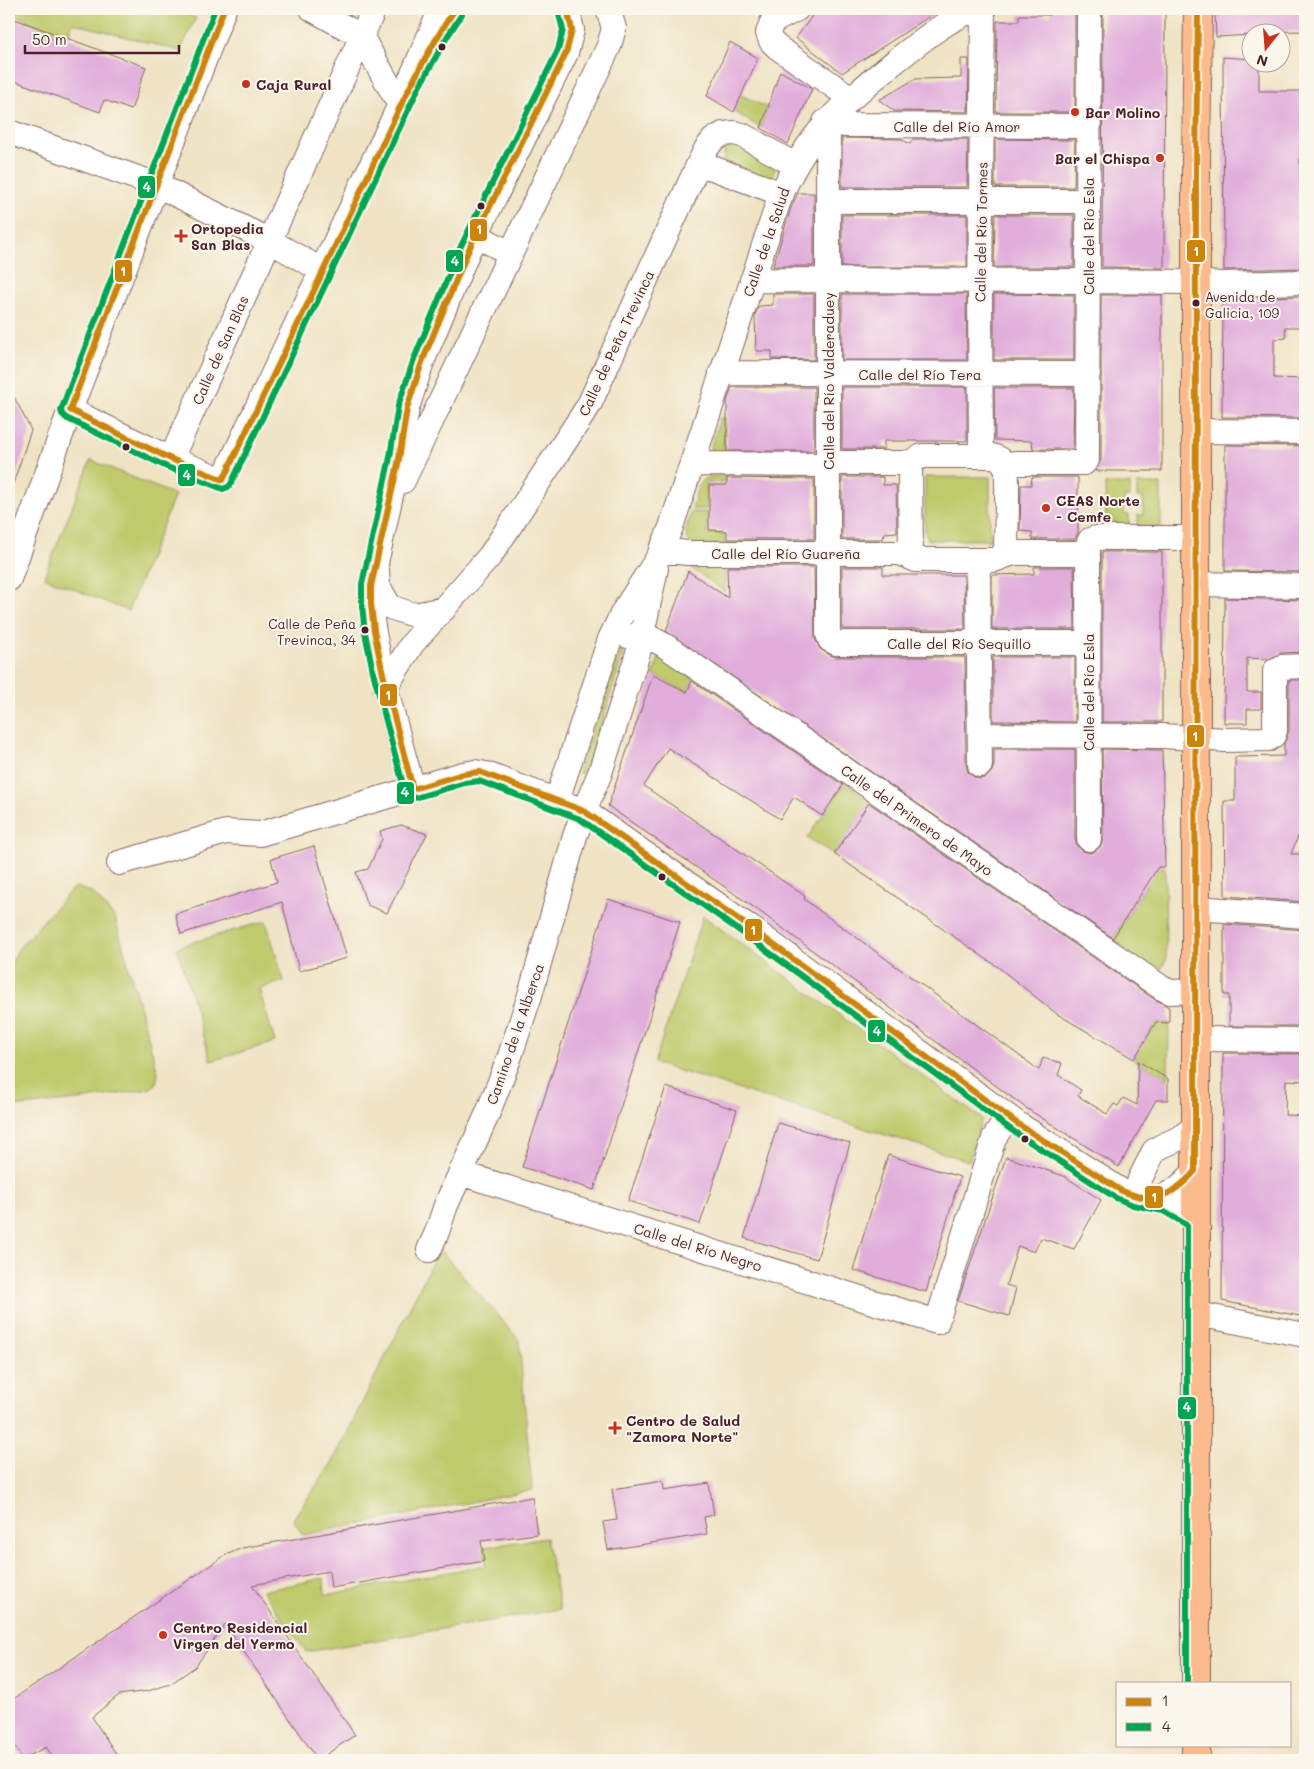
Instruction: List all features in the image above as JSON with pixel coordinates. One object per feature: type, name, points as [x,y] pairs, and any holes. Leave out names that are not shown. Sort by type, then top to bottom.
[{"type":"highway","points":[[1196,1682],[1196,282],[1198,9]]},
{"type":"highway","points":[[1196,1746],[1196,1760]]},
{"type":"street","points":[[9,579],[70,410],[224,9]]},
{"type":"street","points":[[312,9],[361,36],[400,105]]},
{"type":"street","name":"Calle de San Blas","points":[[171,459],[374,9]]},
{"type":"street","points":[[70,410],[171,459],[223,480],[400,105],[441,9]]},
{"type":"street","points":[[400,105],[434,42],[455,9]]},
{"type":"street","points":[[413,789],[385,688],[373,628],[370,604],[371,586],[399,459],[407,408],[422,362],[476,235],[566,53],[572,30],[567,9]]},
{"type":"street","points":[[385,524],[406,473],[609,46],[614,28],[608,9]]},
{"type":"street","points":[[797,9],[772,22],[768,33],[771,41],[851,98]]},
{"type":"street","name":"Calle de la Salud","points":[[661,550],[671,527],[752,280],[789,178],[806,148],[825,122],[851,98],[935,31],[961,15],[976,9]]},
{"type":"street","name":"Calle del Río Tormes","points":[[981,456],[983,9]]},
{"type":"street","name":"Calle del Río Esla","points":[[1005,466],[1015,464],[1086,462],[1088,454],[1089,9]]},
{"type":"street","name":"Calle del Río Amor","points":[[825,122],[846,125],[1089,126]]},
{"type":"street","name":"Calle del Río Valderaduey","points":[[825,122],[828,133],[828,634],[830,640]]},
{"type":"street","points":[[9,132],[157,185],[270,241],[323,271]]},
{"type":"street","name":"Calle de Peña Trevinca","points":[[385,688],[412,644],[490,556],[589,404],[699,163],[713,140],[723,134],[734,133],[742,135],[789,178]]},
{"type":"street","points":[[699,163],[789,178],[799,173],[810,173],[818,176],[828,192],[982,201],[1088,200]]},
{"type":"street","points":[[476,235],[511,254]]},
{"type":"street","points":[[752,280],[1196,282],[1220,284],[1305,282]]},
{"type":"street","name":"Calle del Río Tera","points":[[721,373],[1088,374]]},
{"type":"street","points":[[1196,431],[1305,432]]},
{"type":"street","points":[[692,464],[905,463],[925,456],[996,457],[1001,459],[1005,466],[1006,547],[1003,556]]},
{"type":"street","points":[[911,556],[910,469],[913,461]]},
{"type":"street","points":[[1003,556],[1013,553],[1088,549],[1090,540],[1096,538],[1196,538]]},
{"type":"street","name":"Calle del Río Esla","points":[[1088,549],[1089,839]]},
{"type":"street","points":[[556,800],[610,640],[623,612],[661,550]]},
{"type":"street","name":"Calle del Río Guareña","points":[[661,550],[687,553],[900,553],[920,560],[996,560],[1003,556]]},
{"type":"street","name":"Camino de la Alberca","points":[[429,1250],[499,1084],[520,1026],[584,811],[600,773],[642,636],[661,550]]},
{"type":"street","points":[[978,560],[980,766]]},
{"type":"street","points":[[376,564],[378,586],[390,607],[414,615],[444,609]]},
{"type":"street","points":[[1196,584],[1305,586]]},
{"type":"street","points":[[610,640],[628,636],[642,636]]},
{"type":"street","name":"Calle del Primero de Mayo","points":[[642,636],[652,638],[664,645],[1162,988],[1170,992],[1196,991]]},
{"type":"street","name":"Calle del Río Sequillo","points":[[830,640],[836,643],[1088,642]]},
{"type":"street","points":[[980,735],[1175,736],[1224,740],[1270,738],[1274,731],[1275,671],[1282,667],[1305,666]]},
{"type":"street","points":[[119,863],[226,832],[260,834],[463,774],[480,772],[584,811],[746,924],[1008,1117],[1112,1186],[1142,1198],[1174,1206],[1196,1221]]},
{"type":"street","points":[[1196,908],[1305,916]]},
{"type":"street","points":[[1196,1039],[1305,1040]]},
{"type":"street","name":"Calle del Río Negro","points":[[460,1173],[936,1322],[994,1138],[1008,1117]]},
{"type":"street","points":[[1142,1198],[1140,1178],[1154,1151],[1185,1135],[1195,1126]]},
{"type":"street","points":[[1142,1198],[1158,1199],[1169,1194],[1195,1171]]},
{"type":"street","points":[[1197,1314],[1305,1334]]},
{"type":"green space","points":[[9,9],[175,9],[196,18],[180,51],[73,23],[67,38],[9,13]]},
{"type":"green space","points":[[741,95],[768,108],[761,128],[734,112]]},
{"type":"green space","points":[[734,144],[773,165],[775,170],[770,179],[724,162],[725,151]]},
{"type":"green space","points":[[720,418],[725,418],[724,454],[712,453],[710,449]]},
{"type":"green space","points":[[91,460],[175,495],[128,611],[44,577]]},
{"type":"green space","points":[[725,475],[724,482],[707,483],[707,509],[692,509],[700,483],[709,477]]},
{"type":"green space","points":[[925,477],[990,477],[990,540],[929,540],[925,532]]},
{"type":"green space","points":[[1105,484],[1130,484],[1130,497],[1124,497],[1124,514],[1129,515],[1129,527],[1106,527]]},
{"type":"green space","points":[[1137,484],[1161,484],[1161,527],[1138,527],[1138,515],[1143,515],[1143,497],[1137,497]]},
{"type":"green space","points":[[691,512],[707,512],[707,533],[724,534],[725,546],[691,544],[686,532]]},
{"type":"green space","points":[[724,563],[725,592],[691,568],[694,565]]},
{"type":"green space","points":[[620,647],[623,653],[588,769],[578,773]]},
{"type":"green space","points":[[660,655],[694,679],[687,692],[653,675]]},
{"type":"green space","points":[[845,783],[871,801],[834,854],[807,838]]},
{"type":"green space","points":[[1142,866],[1165,867],[1166,960],[1158,974],[1111,941],[1147,885]]},
{"type":"green space","points":[[74,887],[92,892],[115,918],[158,1073],[156,1084],[149,1089],[86,1099],[12,1107],[9,1106],[9,969],[18,949]]},
{"type":"green space","points":[[703,916],[982,1119],[969,1161],[654,1063]]},
{"type":"green space","points":[[266,921],[284,981],[259,989],[275,1042],[211,1061],[177,947]]},
{"type":"green space","points":[[1156,1022],[1169,1023],[1168,1079],[1134,1059]]},
{"type":"green space","points":[[439,1249],[519,1340],[532,1490],[303,1535],[293,1519],[332,1463]]},
{"type":"green space","points":[[546,1538],[560,1609],[306,1652],[263,1591],[324,1578],[325,1595],[486,1565],[484,1547]]},
{"type":"building","points":[[821,9],[941,9],[842,73],[796,38],[815,12]]},
{"type":"building","points":[[1075,9],[1075,112],[996,112],[997,21],[1019,21],[1019,15],[1050,15],[1051,10]]},
{"type":"building","points":[[1103,9],[1165,9],[1164,268],[1102,267]]},
{"type":"building","points":[[1268,9],[1305,9],[1305,31],[1292,31],[1292,22],[1242,22],[1242,36],[1216,37],[1215,15]]},
{"type":"building","points":[[9,17],[146,67],[131,110],[104,100],[100,112],[9,79]]},
{"type":"building","points":[[730,42],[758,58],[734,112],[707,96]]},
{"type":"building","points":[[1223,57],[1242,58],[1242,72],[1259,72],[1259,91],[1305,91],[1305,145],[1300,145],[1300,182],[1305,182],[1305,268],[1224,270]]},
{"type":"building","points":[[961,59],[969,59],[968,112],[894,111],[879,100],[915,79],[961,78]]},
{"type":"building","points":[[780,71],[812,89],[788,144],[761,128]]},
{"type":"building","points":[[842,138],[901,139],[910,144],[913,139],[968,139],[967,187],[842,187]]},
{"type":"building","points":[[995,139],[1075,140],[1074,187],[995,187]]},
{"type":"building","points":[[798,193],[814,193],[814,266],[773,266],[791,208]]},
{"type":"building","points":[[842,215],[967,215],[967,267],[842,267]]},
{"type":"building","points":[[995,215],[1074,215],[1074,267],[994,267]]},
{"type":"building","points":[[773,294],[814,294],[814,360],[772,359],[772,351],[756,351],[755,315],[759,306],[773,305]]},
{"type":"building","points":[[842,294],[966,294],[967,360],[842,360]]},
{"type":"building","points":[[994,294],[1074,295],[1074,360],[994,360]]},
{"type":"building","points":[[1101,295],[1162,295],[1162,471],[1095,471],[1101,460]]},
{"type":"building","points":[[1305,296],[1305,327],[1285,327],[1286,338],[1274,339],[1274,378],[1305,379],[1305,418],[1222,417],[1223,298]]},
{"type":"building","points":[[9,387],[31,430],[12,487],[9,487]]},
{"type":"building","points":[[732,387],[814,387],[814,451],[727,451],[727,401]]},
{"type":"building","points":[[842,387],[967,387],[967,441],[884,441],[884,449],[842,449]]},
{"type":"building","points":[[994,388],[1074,388],[1073,449],[1033,449],[1032,441],[995,440]]},
{"type":"building","points":[[1225,445],[1305,446],[1305,572],[1225,571]]},
{"type":"building","points":[[842,477],[883,477],[883,485],[896,485],[897,532],[884,533],[883,539],[842,539]]},
{"type":"building","name":"CEAS Norte - Cemfe","points":[[1032,477],[1078,477],[1078,533],[1075,539],[1032,539],[1032,532],[1020,531],[1021,485],[1031,485]]},
{"type":"building","points":[[727,478],[814,479],[814,539],[727,539],[727,531],[709,530],[709,485],[727,485]]},
{"type":"building","points":[[1102,552],[1162,552],[1162,722],[1102,722]]},
{"type":"building","points":[[727,567],[814,567],[815,638],[820,649],[830,655],[836,657],[965,657],[966,765],[968,772],[980,779],[987,777],[994,765],[994,749],[1075,749],[1075,839],[1077,846],[1083,851],[1090,853],[1095,851],[1101,846],[1103,839],[1102,749],[1162,750],[1165,867],[1158,867],[1113,938],[666,631],[688,571],[728,598]]},
{"type":"building","points":[[842,567],[883,567],[883,575],[964,575],[965,629],[842,629]]},
{"type":"building","points":[[1034,567],[1074,567],[1075,629],[992,629],[992,575],[1034,574]]},
{"type":"building","points":[[1225,598],[1305,600],[1305,652],[1281,653],[1269,659],[1247,658],[1247,692],[1261,692],[1261,709],[1247,709],[1247,723],[1224,723]]},
{"type":"building","points":[[993,657],[1075,657],[1075,722],[993,721]]},
{"type":"building","points":[[653,675],[687,692],[692,681],[843,785],[822,816],[794,797],[780,819],[668,748],[644,786],[805,896],[804,899],[809,903],[1039,1070],[1043,1058],[1062,1063],[1058,1075],[1081,1090],[1078,1096],[1107,1114],[1114,1104],[1118,1106],[1123,1098],[1137,1105],[1138,1061],[1168,1079],[1168,1100],[1156,1100],[1119,1167],[1026,1108],[755,908],[608,806]]},
{"type":"building","points":[[1289,680],[1305,680],[1305,819],[1291,854],[1305,854],[1305,902],[1225,896],[1224,801],[1235,801],[1235,757],[1284,756],[1284,744],[1289,731]]},
{"type":"building","points":[[869,803],[1154,999],[1169,1007],[1169,1023],[1156,1022],[1134,1059],[1057,1014],[998,967],[834,854]]},
{"type":"building","points":[[401,825],[427,834],[387,913],[367,905],[356,872],[368,869],[382,839],[380,831]]},
{"type":"building","points":[[314,846],[347,958],[299,971],[282,902],[181,934],[175,914],[277,882],[271,859]]},
{"type":"building","points":[[608,899],[680,922],[594,1190],[522,1167]]},
{"type":"building","points":[[1224,924],[1305,930],[1305,1026],[1229,1026],[1229,995],[1224,995]]},
{"type":"building","points":[[1223,1053],[1305,1054],[1305,1081],[1286,1080],[1285,1115],[1305,1116],[1305,1317],[1222,1301]]},
{"type":"building","points":[[666,1087],[737,1110],[700,1224],[628,1201]]},
{"type":"building","points":[[778,1123],[850,1143],[817,1259],[744,1238]]},
{"type":"building","points":[[888,1155],[960,1177],[926,1292],[853,1270]]},
{"type":"building","points":[[1006,1157],[1064,1176],[1101,1200],[1074,1249],[1041,1238],[1034,1252],[1018,1246],[1006,1285],[1016,1288],[1009,1316],[958,1301]]},
{"type":"building","points":[[663,1481],[664,1490],[709,1483],[714,1515],[704,1517],[707,1534],[608,1550],[603,1522],[617,1520],[612,1489]]},
{"type":"building","name":"Centro Residencial Virgen del Yermo","points":[[532,1497],[537,1534],[481,1541],[484,1561],[331,1588],[329,1571],[252,1585],[355,1735],[318,1760],[225,1624],[195,1667],[170,1684],[148,1691],[119,1695],[92,1717],[120,1760],[55,1760],[46,1747],[23,1759],[9,1737],[9,1702],[224,1556],[242,1548]]},
{"type":"transit line","name":"4","points":[[215,9],[61,410],[66,418],[167,467],[223,489],[231,484],[419,87],[462,14]]},
{"type":"transit line","name":"1","points":[[224,9],[70,410],[171,459],[223,480],[399,110],[425,59],[455,9]]},
{"type":"transit line","name":"1","points":[[567,9],[572,30],[566,53],[469,249],[422,362],[407,408],[399,459],[371,586],[374,631],[383,674],[413,789],[463,774],[480,772],[584,811],[745,924],[1018,1124],[1120,1190],[1142,1197],[1161,1196],[1170,1192],[1187,1180],[1195,1171],[1196,163],[1198,9]]},
{"type":"transit line","name":"4","points":[[558,11],[563,30],[558,50],[461,246],[414,359],[398,406],[390,457],[362,584],[365,633],[374,676],[405,792],[409,797],[415,798],[465,783],[479,781],[580,819],[740,931],[1013,1131],[1116,1198],[1133,1205],[1163,1211],[1187,1225],[1187,1682]]},
{"type":"place","name":"Caja Rural","points":[[246,84]]},
{"type":"place","name":"Bar Molino","points":[[1075,112]]},
{"type":"place","name":"Bar el Chispa","points":[[1160,158]]},
{"type":"place","name":"Ortopedia San Blas","points":[[181,236]]},
{"type":"place","name":"Avenida de Galicia, 109","points":[[1196,303]]},
{"type":"place","name":"CEAS Norte - Cemfe","points":[[1046,508]]},
{"type":"place","name":"Calle de Peña Trevinca, 34","points":[[365,630]]},
{"type":"place","name":"Centro de Salud \"Zamora Norte\"","points":[[615,1428]]},
{"type":"place","name":"Centro Residencial Virgen del Yermo","points":[[163,1635]]}]
